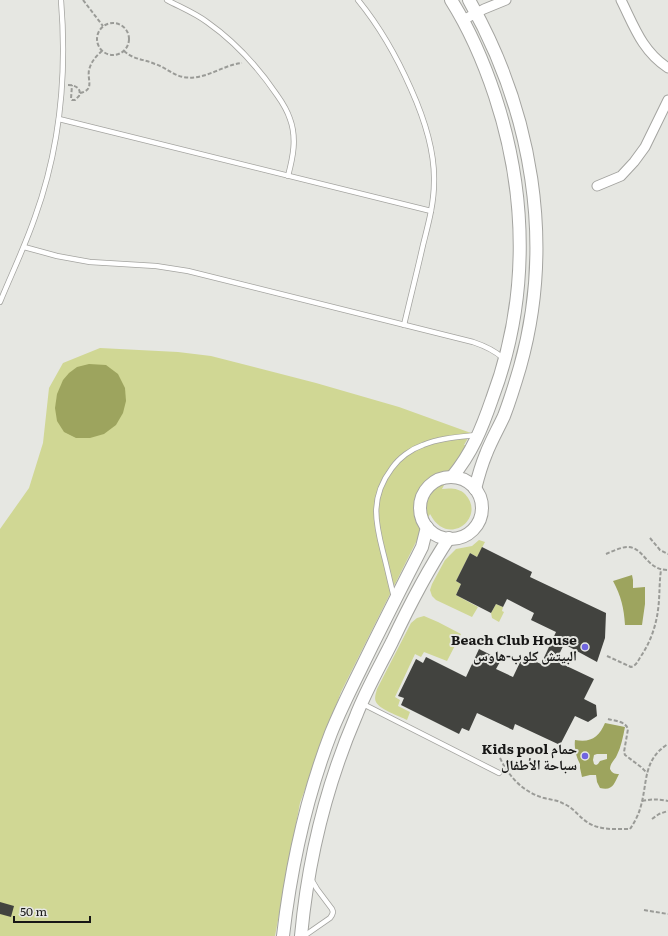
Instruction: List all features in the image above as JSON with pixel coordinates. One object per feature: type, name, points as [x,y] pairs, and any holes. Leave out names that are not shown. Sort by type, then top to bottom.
[{"type":"street","points":[[452,477],[473,447],[491,404],[505,360],[513,328],[518,294],[520,261],[520,228],[517,194],[511,155],[501,116],[489,78],[473,41],[454,4],[470,0],[504,72],[517,112],[527,152],[536,227],[534,297],[529,331],[513,391],[504,416],[482,466],[475,489]]},
{"type":"street","points":[[462,20],[506,0]]},
{"type":"street","points":[[621,0],[642,43],[659,62],[668,68]]},
{"type":"street","points":[[597,186],[621,176],[634,162],[645,147],[668,100]]},
{"type":"street","points":[[452,477],[461,479],[469,483],[475,489],[482,503],[482,511],[476,525],[465,535],[457,538],[441,537],[434,533],[423,521],[420,505],[422,498],[425,491],[437,480],[452,477]]},
{"type":"street","points":[[283,936],[290,887],[300,835],[322,760],[347,696],[422,547],[428,527]]},
{"type":"street","points":[[301,936],[302,917],[315,846],[328,793],[345,742],[361,703],[421,585],[432,564],[449,538]]},
{"type":"lane","points":[[0,302],[36,216],[46,184],[53,152],[59,119],[64,52],[61,0]]},
{"type":"lane","points":[[167,0],[207,22],[231,41],[271,86],[291,119],[294,138],[293,157],[288,176]]},
{"type":"lane","points":[[358,0],[385,38],[401,67],[425,124],[432,152],[434,182],[431,212],[404,325]]},
{"type":"lane","points":[[59,119],[431,212]]},
{"type":"lane","points":[[24,247],[57,256],[90,262],[156,266],[188,271],[484,346],[496,352],[505,360]]},
{"type":"lane","points":[[395,600],[376,519],[376,504],[380,489],[387,475],[396,463],[408,452],[421,445],[436,440],[478,435]]},
{"type":"lane","points":[[361,703],[499,774]]},
{"type":"lane","points":[[304,936],[330,918],[333,912],[313,884],[310,872]]},
{"type":"path","points":[[83,0],[103,26]]},
{"type":"path","points":[[112,22],[124,27],[130,39],[129,44],[124,51],[116,55],[106,54],[99,48],[96,38],[97,33],[103,26],[112,22]]},
{"type":"path","points":[[80,93],[88,90],[90,86],[89,70],[93,60],[102,51]]},
{"type":"path","points":[[124,51],[135,58],[158,65],[174,74],[192,78],[202,76],[228,65],[236,63],[252,63]]},
{"type":"path","points":[[62,84],[72,85],[78,87],[80,93],[78,98],[75,100],[71,100],[72,85]]},
{"type":"path","points":[[650,538],[660,550],[668,554]]},
{"type":"path","points":[[606,554],[626,547],[633,548],[639,551],[651,564],[661,570],[668,570]]},
{"type":"path","points":[[607,656],[631,667],[635,665],[642,655],[648,644],[656,622],[661,570]]},
{"type":"path","points":[[608,719],[627,726],[628,732],[624,752],[625,755],[647,773]]},
{"type":"path","points":[[500,758],[505,769],[512,778],[531,793],[564,803],[592,825],[610,830],[630,829],[638,816],[649,766],[658,753],[668,744]]},
{"type":"path","points":[[642,802],[658,799],[668,801]]},
{"type":"path","points":[[652,819],[658,814],[668,811]]},
{"type":"path","points":[[644,910],[668,914]]},
{"type":"shaded area","points":[[100,348],[178,352],[211,356],[316,383],[399,407],[471,433],[464,445],[469,445],[456,462],[442,489],[454,489],[465,494],[471,503],[471,512],[468,520],[462,526],[455,529],[446,529],[438,524],[430,514],[341,692],[300,803],[275,936],[0,936],[0,529],[29,488],[43,443],[49,388],[63,363]]},
{"type":"shaded area","points":[[89,364],[106,365],[118,374],[125,388],[126,401],[123,413],[116,425],[104,434],[90,438],[76,438],[64,432],[57,421],[55,408],[57,394],[63,380],[69,373],[77,367]]},
{"type":"shaded area","points":[[479,540],[485,542],[477,557],[470,553],[456,581],[461,584],[456,595],[478,607],[472,617],[436,600],[432,596],[430,590],[445,560],[456,549],[472,546]]},
{"type":"shaded area","points":[[632,575],[633,588],[645,587],[645,604],[642,625],[625,625],[622,602],[613,581]]},
{"type":"shaded area","points":[[496,604],[503,607],[502,611],[504,612],[499,622],[492,618],[491,613]]},
{"type":"shaded area","points":[[424,616],[461,634],[447,661],[424,652],[421,657],[415,654],[395,697],[400,700],[398,706],[410,712],[407,720],[378,705],[375,696],[377,689],[411,623],[417,618]]},
{"type":"shaded area","name":"Kids pool حمام سباحة الأطفال","points":[[605,723],[625,727],[620,749],[610,767],[612,772],[619,774],[616,781],[610,788],[604,789],[600,788],[596,775],[582,777],[580,764],[576,755],[575,740],[586,741],[594,738],[600,732]],"holes":[[[607,754],[607,759],[600,761],[596,765],[594,764],[594,755]]]},
{"type":"building","name":"Beach Club House البيتش كلوب-هاوس","points":[[482,547],[532,572],[530,577],[606,613],[605,638],[597,662],[564,644],[556,661],[594,679],[584,699],[596,705],[597,716],[588,722],[575,716],[560,745],[515,724],[513,730],[477,713],[469,731],[462,728],[459,734],[401,705],[404,698],[398,696],[416,659],[423,663],[426,657],[466,677],[479,649],[501,660],[496,669],[513,677],[523,656],[541,664],[556,632],[531,620],[534,613],[507,599],[503,607],[496,604],[491,613],[456,595],[461,584],[456,581],[470,553],[477,557]]},
{"type":"building","points":[[0,902],[14,906],[11,917],[0,914]]},
{"type":"place","name":"Beach Club House البيتش كلوب-هاوس","points":[[585,647]]},
{"type":"place","name":"Kids pool حمام سباحة الأطفال","points":[[585,756]]}]
